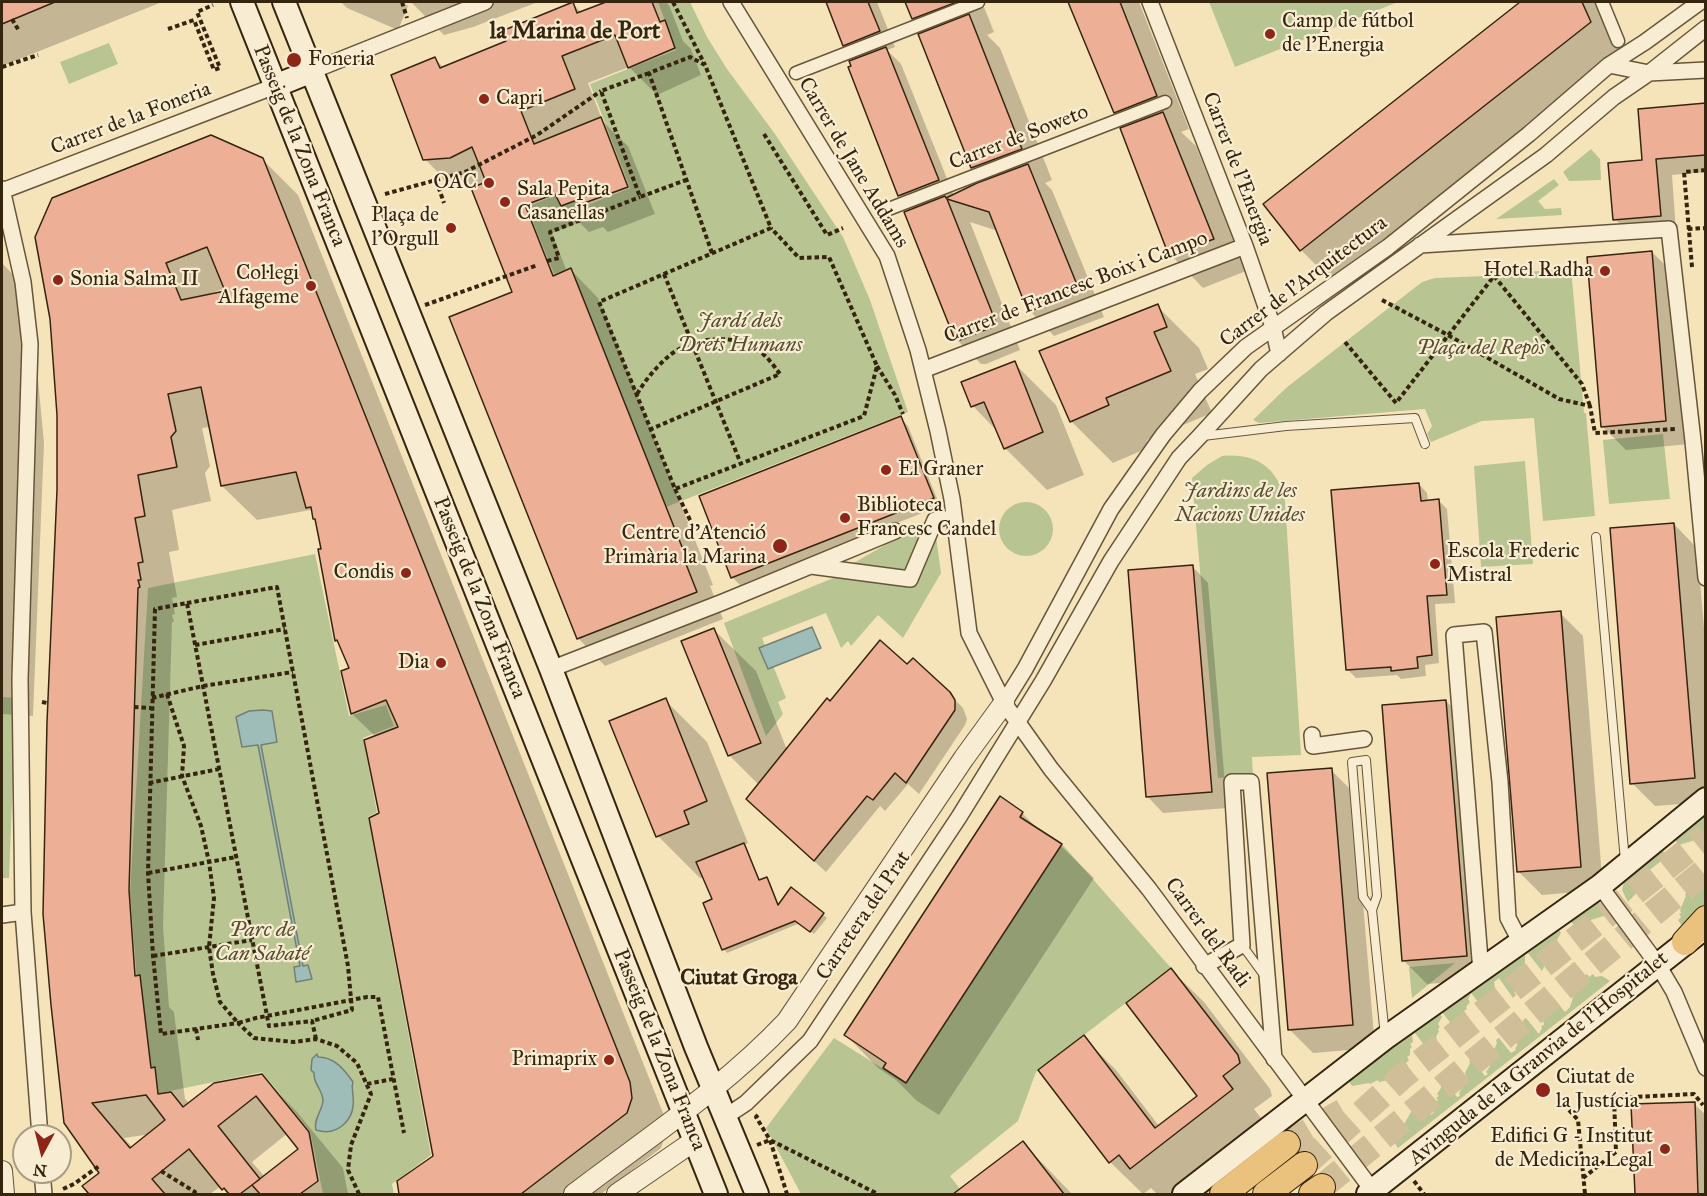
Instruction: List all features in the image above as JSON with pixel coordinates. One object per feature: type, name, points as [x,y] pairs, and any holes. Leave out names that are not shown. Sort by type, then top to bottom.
[{"type":"highway","points":[[1685,942],[1706,918]]},
{"type":"highway","points":[[1222,1194],[1287,1144]]},
{"type":"highway","points":[[1266,1194],[1304,1165]]},
{"type":"main road","name":"Passeig de la Zona Franca","points":[[242,2],[716,1194]]},
{"type":"main road","name":"Passeig de la Zona Franca","points":[[284,2],[551,669],[712,1088],[757,1194]]},
{"type":"main road","points":[[275,86],[312,71]]},
{"type":"main road","points":[[1184,1194],[1385,1038],[1600,886],[1706,799]]},
{"type":"main road","name":"Avinguda de la Granvia de l'Hospitalet","points":[[1370,1193],[1685,942],[1706,928]]},
{"type":"main road","points":[[694,1141],[725,1117]]},
{"type":"street","points":[[312,71],[485,2]]},
{"type":"street","name":"Carrer de Jane Addams","points":[[730,2],[887,256],[923,370],[952,499],[969,633],[1004,703]]},
{"type":"street","points":[[796,73],[978,2]]},
{"type":"street","name":"Carrer de l'Energia","points":[[1150,2],[1245,246],[1273,327],[1279,354]]},
{"type":"street","points":[[1602,2],[1618,41]]},
{"type":"street","name":"Carrer de l'Arquitectura","points":[[1004,703],[1111,509],[1163,435],[1200,391],[1246,347],[1388,247],[1609,65],[1700,2]]},
{"type":"street","name":"Carrer de l'Arquitectura","points":[[1017,721],[1043,681],[1111,561],[1179,458],[1261,369],[1326,313],[1546,155],[1614,97],[1649,73],[1706,28]]},
{"type":"street","points":[[1609,65],[1649,73],[1706,70]]},
{"type":"street","name":"Carrer de la Foneria","points":[[2,190],[275,86]]},
{"type":"street","name":"Carrer de Soweto","points":[[886,210],[1165,102]]},
{"type":"street","points":[[2,190],[23,282],[30,344],[21,679],[23,912],[39,1124]]},
{"type":"street","name":"Carrer de l'Arquitectura","points":[[1420,245],[1670,229],[1706,578]]},
{"type":"street","name":"Carrer de Francesc Boix i Campo","points":[[923,370],[1245,246]]},
{"type":"street","points":[[811,566],[910,579],[935,520],[942,518]]},
{"type":"street","points":[[551,669],[895,531]]},
{"type":"street","points":[[1481,972],[1454,635],[1484,632],[1500,782],[1508,918],[1521,943]]},
{"type":"street","name":"Carretera del Prat","points":[[574,1194],[683,1113],[763,1047],[787,1021],[964,758],[1004,703]]},
{"type":"street","name":"Carrer del Radi","points":[[1004,703],[1051,769],[1149,889],[1370,1193]]},
{"type":"street","name":"Carretera del Prat","points":[[725,1117],[746,1103],[810,1041],[959,817],[1017,721]]},
{"type":"street","points":[[1312,735],[1313,746],[1364,739]]},
{"type":"street","points":[[1203,966],[1242,945],[1232,782],[1251,782],[1274,1059]]},
{"type":"street","points":[[1600,886],[1658,965],[1678,999],[1706,1068]]},
{"type":"street","points":[[2,915],[23,912]]},
{"type":"street","points":[[617,1194],[694,1141]]},
{"type":"street","points":[[2,1171],[4,1194]]},
{"type":"lane","points":[[1199,437],[1286,426],[1414,418],[1425,444]]},
{"type":"lane","points":[[1596,537],[1625,865]]},
{"type":"lane","points":[[1372,910],[1363,897],[1352,762],[1366,760],[1377,896],[1372,910],[1385,1038]]},
{"type":"lane","points":[[1242,945],[1267,980]]},
{"type":"path","points":[[402,2],[407,18]]},
{"type":"path","points":[[674,2],[705,65],[771,228],[799,258],[829,257],[877,366],[895,395],[903,414]]},
{"type":"path","points":[[168,29],[194,20],[214,70],[219,68],[197,12],[213,5]]},
{"type":"path","points":[[12,19],[19,31]]},
{"type":"path","points":[[2,68],[38,55]]},
{"type":"path","points":[[385,194],[465,172],[537,135],[601,91],[690,57],[705,65]]},
{"type":"path","points":[[649,73],[712,253]]},
{"type":"path","points":[[601,91],[640,197]]},
{"type":"path","name":"Carrer de Jane Addams","points":[[764,134],[827,235],[843,228]]},
{"type":"path","points":[[436,180],[444,203]]},
{"type":"path","points":[[547,261],[559,258],[550,232],[686,180]]},
{"type":"path","points":[[692,522],[675,489],[599,302],[771,228]]},
{"type":"path","points":[[425,305],[537,265]]},
{"type":"path","points":[[1488,270],[1582,384],[1590,406],[1595,433],[1676,429]]},
{"type":"path","points":[[664,274],[741,464]]},
{"type":"path","points":[[1345,342],[1396,403],[1494,276]]},
{"type":"path","points":[[1382,300],[1559,399],[1590,406]]},
{"type":"path","points":[[637,395],[646,380],[672,354],[692,344],[723,339],[743,342],[760,351],[780,374],[651,429]]},
{"type":"path","points":[[675,489],[864,416],[877,366]]},
{"type":"path","points":[[187,603],[219,770],[267,1017],[269,1026],[312,1021],[352,1010],[351,1001],[348,966],[278,587],[187,603],[155,609],[148,873],[161,1034],[238,1023],[267,1017],[351,1001],[367,997],[378,997],[404,1133]]},
{"type":"path","points":[[195,645],[285,629]]},
{"type":"path","points":[[152,698],[203,686],[293,672]]},
{"type":"path","points":[[167,694],[184,746],[182,776],[201,826],[209,862],[214,898],[209,947],[220,1002],[254,1038],[294,1042],[315,1039],[337,1046],[357,1063],[371,1094],[351,1145],[348,1170],[359,1194]]},
{"type":"path","points":[[134,707],[151,708]]},
{"type":"path","points":[[149,783],[219,770]]},
{"type":"path","points":[[148,873],[236,857]]},
{"type":"path","points":[[153,956],[252,940]]},
{"type":"path","points":[[312,1021],[315,1039]]},
{"type":"path","points":[[196,1029],[198,1040]]},
{"type":"path","points":[[367,1084],[393,1079]]},
{"type":"path","points":[[1583,1178],[1616,1152],[1614,1098],[1694,1094],[1703,1105]]},
{"type":"path","name":"Avinguda de la Granvia de l'Hospitalet","points":[[1559,1099],[1578,1120],[1584,1194]]},
{"type":"path","points":[[763,1110],[756,1117],[770,1140],[787,1194]]},
{"type":"path","points":[[755,1147],[770,1140]]},
{"type":"path","points":[[770,1140],[878,1194]]},
{"type":"path","points":[[63,1189],[99,1166]]},
{"type":"path","points":[[161,1171],[195,1192],[193,1194]]},
{"type":"path","points":[[1413,1180],[1424,1194]]},
{"type":"green space","name":"Jardí dels Drets Humans","points":[[658,2],[690,2],[707,37],[727,69],[775,134],[843,237],[870,300],[908,412],[666,507],[571,268],[554,274],[527,207],[556,195],[561,206],[577,200],[580,208],[630,188],[590,84],[676,50]]},
{"type":"green space","name":"Camp de fútbol de l'Energia","points":[[1209,2],[1398,2],[1235,67]]},
{"type":"green space","points":[[109,43],[118,64],[69,84],[60,62]]},
{"type":"green space","points":[[1591,149],[1600,159],[1601,180],[1569,181],[1563,172]]},
{"type":"green space","points":[[1554,179],[1559,185],[1538,201],[1545,209],[1561,208],[1562,215],[1496,219]]},
{"type":"green space","name":"Plaça del Repòs","points":[[1571,268],[1595,516],[1543,521],[1534,418],[1482,421],[1431,442],[1427,434],[1432,426],[1425,409],[1259,423],[1253,420],[1286,388],[1422,282],[1435,278]]},
{"type":"green space","points":[[1663,434],[1670,499],[1609,504],[1603,440]]},
{"type":"green space","name":"Jardins de les Nacions Unides","points":[[1222,456],[1245,457],[1263,464],[1277,479],[1285,500],[1301,755],[1252,757],[1253,776],[1218,778],[1192,478]]},
{"type":"green space","points":[[1525,461],[1533,564],[1481,567],[1474,466]]},
{"type":"green space","points":[[1026,502],[1036,504],[1045,510],[1051,519],[1053,529],[1051,539],[1045,548],[1036,554],[1026,556],[1016,554],[1007,548],[1001,539],[999,529],[1001,519],[1007,510],[1016,504]]},
{"type":"green space","points":[[933,517],[907,576],[847,567]]},
{"type":"green space","points":[[935,529],[941,573],[903,638],[878,615],[851,646],[848,641],[841,648],[826,613],[762,638],[786,698],[778,702],[783,714],[766,736],[724,623],[843,574],[910,582]]},
{"type":"green space","name":"Parc de Can Sabaté","points":[[315,554],[349,716],[386,705],[394,726],[363,738],[377,812],[368,817],[431,1155],[392,1184],[394,1194],[323,1194],[310,1131],[262,1072],[146,1096],[130,892],[148,588]]},
{"type":"green space","points":[[2,697],[16,698],[9,878],[2,878]]},
{"type":"green space","points":[[1705,811],[1705,837],[1679,845],[1674,839]]},
{"type":"green space","points":[[1062,844],[1171,968],[1036,1072],[1018,1121],[950,1176],[964,1194],[801,1194],[766,1128],[834,1038],[906,1083]]},
{"type":"green space","points":[[1661,849],[1666,854],[1665,858],[1642,876],[1646,883],[1628,902],[1622,890],[1625,878]]},
{"type":"green space","points":[[1705,886],[1705,908],[1682,926],[1678,920],[1681,917],[1679,914],[1685,894]]},
{"type":"green space","points":[[1595,902],[1607,905],[1614,914],[1610,917],[1604,916],[1574,925],[1569,919]]},
{"type":"green space","points":[[1557,928],[1561,933],[1547,956],[1542,971],[1528,953],[1525,955],[1523,970],[1519,976],[1518,985],[1515,987],[1516,995],[1513,998],[1499,978],[1494,982],[1495,989],[1492,991],[1494,994],[1491,996],[1492,1003],[1489,1005],[1490,1012],[1487,1013],[1471,993],[1468,999],[1470,1002],[1464,1011],[1466,1014],[1463,1015],[1462,1032],[1459,1034],[1442,1012],[1440,1014],[1442,1017],[1438,1024],[1440,1027],[1434,1052],[1431,1054],[1415,1033],[1412,1035],[1413,1042],[1410,1044],[1412,1047],[1406,1063],[1408,1066],[1405,1068],[1406,1075],[1402,1079],[1401,1077],[1398,1080],[1379,1082],[1378,1080],[1370,1084],[1352,1086],[1348,1080],[1392,1046]]},
{"type":"green space","points":[[1455,963],[1412,998],[1409,967]]},
{"type":"green space","points":[[1582,974],[1584,976],[1587,974],[1589,977],[1593,974],[1595,977],[1602,976],[1610,981],[1398,1148],[1394,1142],[1416,1103],[1414,1101],[1417,1099],[1431,1115],[1438,1100],[1436,1098],[1439,1096],[1437,1094],[1441,1088],[1441,1082],[1444,1080],[1457,1097],[1460,1096],[1469,1061],[1472,1059],[1485,1076],[1488,1074],[1486,1072],[1494,1055],[1496,1040],[1499,1038],[1511,1053],[1516,1050],[1517,1040],[1522,1035],[1520,1032],[1524,1027],[1523,1020],[1526,1018],[1539,1034],[1541,1026],[1544,1025],[1543,1019],[1548,1013],[1546,1011],[1550,1005],[1549,999],[1552,996],[1565,1012],[1570,1007],[1577,978]]},
{"type":"water","points":[[812,627],[821,648],[768,669],[759,648]]},
{"type":"water","points":[[249,711],[272,711],[277,742],[261,745],[303,966],[308,965],[312,979],[296,982],[294,967],[300,966],[258,745],[242,747],[236,717]]},
{"type":"water","points":[[317,1054],[318,1057],[329,1059],[338,1065],[353,1082],[352,1112],[344,1124],[331,1131],[316,1130],[323,1101],[311,1070],[312,1059]]},
{"type":"building","points":[[2,2],[55,2],[2,24]]},
{"type":"building","points":[[573,2],[577,13],[606,2],[652,2],[660,22],[665,20],[675,48],[628,68],[615,35],[562,56],[575,89],[521,111],[534,144],[601,117],[628,187],[579,205],[577,200],[561,206],[555,194],[525,205],[553,276],[571,268],[686,557],[684,559],[697,592],[577,639],[449,317],[512,292],[471,188],[486,182],[472,147],[450,158],[423,160],[391,75],[435,57],[440,68],[506,41],[502,31]]},
{"type":"building","points":[[826,2],[868,2],[880,31],[843,46]]},
{"type":"building","points":[[905,2],[957,2],[912,19]]},
{"type":"building","points":[[1068,2],[1120,2],[1157,96],[1114,113]]},
{"type":"building","points":[[1520,2],[1582,2],[1591,22],[1300,251],[1263,204]]},
{"type":"building","points":[[969,14],[1022,149],[971,168],[918,34]]},
{"type":"building","points":[[886,47],[939,180],[898,196],[848,67],[851,66],[849,61]]},
{"type":"building","points":[[1706,103],[1706,155],[1656,159],[1661,216],[1613,220],[1608,163],[1642,160],[1638,109]]},
{"type":"building","points":[[1163,112],[1214,239],[1169,256],[1120,128]]},
{"type":"building","points":[[211,135],[263,158],[630,1082],[632,1098],[627,1113],[521,1194],[399,1194],[397,1181],[433,1156],[369,818],[379,813],[364,740],[398,727],[386,700],[351,714],[341,671],[349,668],[337,640],[335,641],[318,549],[321,549],[315,519],[313,519],[311,507],[306,508],[296,472],[221,486],[201,387],[168,394],[176,431],[171,437],[177,467],[138,475],[145,516],[135,518],[143,562],[138,563],[141,580],[138,580],[140,587],[138,588],[129,890],[135,976],[140,975],[151,1068],[155,1067],[158,1094],[171,1092],[183,1107],[214,1083],[262,1074],[309,1132],[318,1181],[300,1194],[260,1194],[252,1185],[240,1194],[229,1194],[224,1188],[222,1190],[189,1149],[152,1179],[165,1194],[89,1194],[82,1186],[99,1173],[72,1134],[72,1124],[64,1123],[43,914],[47,722],[57,490],[57,415],[50,319],[35,237],[52,198]],"holes":[[[207,247],[225,291],[181,300],[166,263]],[[146,1095],[165,1120],[130,1148],[92,1103]],[[256,1096],[298,1149],[260,1179],[218,1126]]]},
{"type":"building","points":[[1028,164],[1080,292],[1028,312],[989,212],[947,199],[997,325],[955,340],[904,212],[945,196],[946,198],[977,183]]},
{"type":"building","points":[[1652,251],[1666,421],[1601,427],[1587,257]]},
{"type":"building","points":[[1158,304],[1167,327],[1154,332],[1171,371],[1106,398],[1109,405],[1070,422],[1039,351]]},
{"type":"building","points":[[1015,361],[1043,432],[1004,449],[984,402],[971,407],[961,382]]},
{"type":"building","points":[[901,416],[934,498],[731,578],[699,496]]},
{"type":"building","points":[[1419,483],[1421,501],[1439,499],[1447,595],[1427,596],[1432,655],[1417,657],[1418,668],[1391,671],[1391,667],[1346,670],[1331,490]]},
{"type":"building","points":[[1674,523],[1695,778],[1630,784],[1610,528]]},
{"type":"building","points":[[1193,565],[1212,792],[1146,797],[1128,570]]},
{"type":"building","points":[[1561,611],[1581,867],[1517,872],[1496,617]]},
{"type":"building","points":[[714,628],[761,743],[728,756],[681,641]]},
{"type":"building","points":[[880,640],[907,664],[913,658],[950,692],[955,700],[955,710],[906,783],[895,773],[873,800],[867,796],[814,861],[746,799],[827,698],[830,701]]},
{"type":"building","points":[[666,698],[707,801],[684,811],[689,824],[656,837],[609,721]]},
{"type":"building","points":[[1446,700],[1467,956],[1402,961],[1382,705]]},
{"type":"building","points":[[1332,768],[1353,1025],[1288,1030],[1267,773]]},
{"type":"building","points":[[1000,796],[1023,812],[1020,817],[1062,844],[906,1083],[883,1068],[886,1063],[844,1035]]},
{"type":"building","points":[[744,843],[759,880],[767,877],[778,905],[791,887],[824,913],[810,932],[795,921],[722,950],[703,903],[712,899],[696,862]]},
{"type":"building","points":[[1171,968],[1238,1055],[1240,1063],[1223,1076],[1233,1089],[1130,1169],[1119,1155],[1109,1163],[1038,1070],[1084,1035],[1155,1128],[1197,1096],[1126,1003]]},
{"type":"building","name":"Edifici G - Institut de Medicina Legal","points":[[1695,1102],[1698,1194],[1635,1194],[1631,1104]]},
{"type":"building","points":[[1023,1141],[1064,1194],[953,1194]]},
{"type":"tunnel","points":[[1304,1165],[1403,1076],[1706,836]]},
{"type":"tunnel","points":[[1322,1187],[1706,870]]},
{"type":"tunnel","points":[[1287,1144],[1345,1110]]},
{"type":"place","name":"Camp de fútbol de l'Energia","points":[[1270,34]]},
{"type":"place","name":"Foneria","points":[[294,60]]},
{"type":"place","name":"Capri","points":[[484,99]]},
{"type":"place","name":"OAC","points":[[489,183]]},
{"type":"place","name":"Sala Pepita Casanellas","points":[[505,202]]},
{"type":"place","name":"Plaça de l'Orgull","points":[[451,228]]},
{"type":"place","name":"Hotel Radha","points":[[1605,271]]},
{"type":"place","name":"Sonia Salma II","points":[[58,280]]},
{"type":"place","name":"Col·legi Alfageme","points":[[311,286]]},
{"type":"place","name":"El Graner","points":[[886,470]]},
{"type":"place","name":"Biblioteca Francesc Candel","points":[[845,518]]},
{"type":"place","name":"Centre d'Atenció Primària la Marina","points":[[780,546]]},
{"type":"place","name":"Escola Frederic Mistral","points":[[1435,564]]},
{"type":"place","name":"Condis","points":[[406,573]]},
{"type":"place","name":"Dia","points":[[441,663]]},
{"type":"place","name":"Primaprix","points":[[609,1060]]},
{"type":"place","name":"Ciutat de la Justícia","points":[[1543,1090]]},
{"type":"place","name":"Edifici G - Institut de Medicina Legal","points":[[1665,1149]]},
{"type":"district","name":"la Marina de Port","points":[[575,32]]},
{"type":"district","name":"Ciutat Groga","points":[[739,979]]}]
